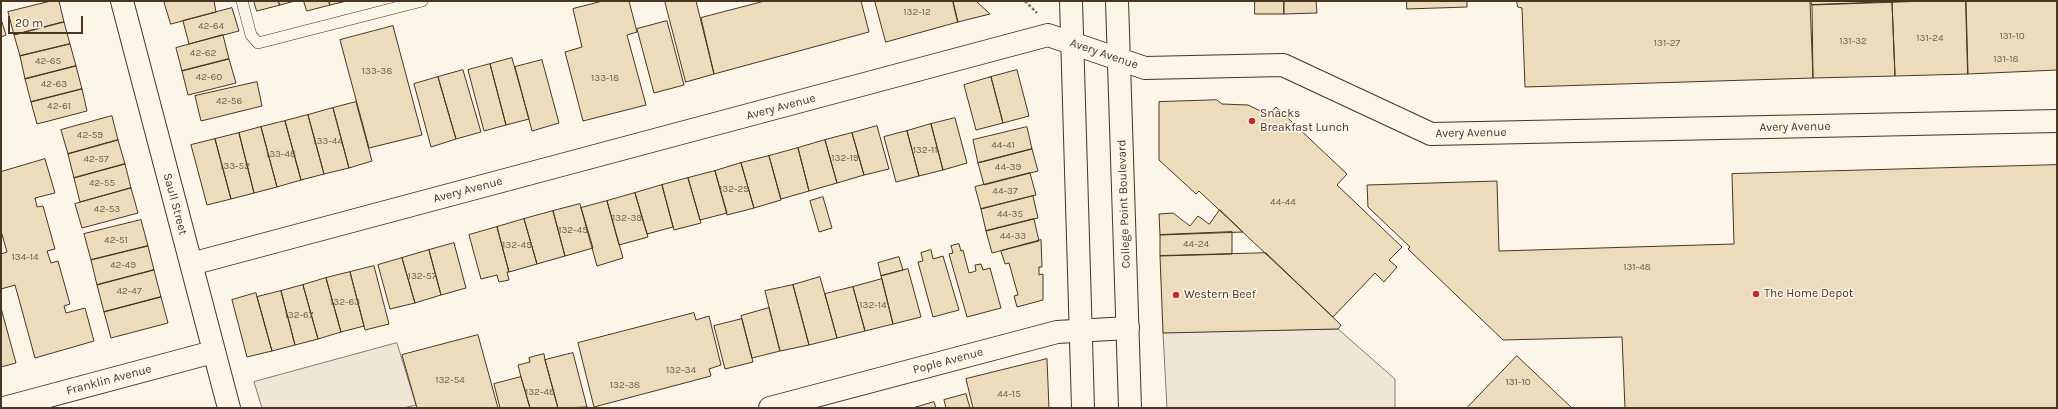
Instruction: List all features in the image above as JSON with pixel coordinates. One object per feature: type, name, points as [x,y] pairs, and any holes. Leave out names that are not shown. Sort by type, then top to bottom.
[{"type":"street","name":"Saull Street","points":[[122,1],[229,408]]},
{"type":"street","points":[[1071,1],[1083,408]]},
{"type":"street","name":"College Point Boulevard","points":[[1118,1],[1130,408]]},
{"type":"street","name":"Avery Avenue","points":[[191,264],[1048,35],[1145,68],[1283,65],[1431,134],[2057,121]]},
{"type":"street","name":"Pople Avenue","points":[[770,408],[1057,332],[1128,328]]},
{"type":"street","name":"Franklin Avenue","points":[[4,408],[214,352]]},
{"type":"lane","points":[[242,1],[251,34],[258,43],[422,1]]},
{"type":"path","points":[[1025,1],[1040,16]]},
{"type":"shaded area","points":[[1338,329],[1395,379],[1395,408],[1167,408],[1163,333]]},
{"type":"shaded area","points":[[397,343],[416,405],[403,408],[262,408],[254,382]]},
{"type":"building","points":[[51,1],[59,1],[64,22],[14,35],[8,12]]},
{"type":"building","points":[[164,1],[214,1],[216,12],[171,24]]},
{"type":"building","points":[[254,1],[278,1],[280,5],[257,11]]},
{"type":"building","points":[[278,1],[295,1],[280,5]]},
{"type":"building","points":[[304,1],[329,1],[330,5],[307,11]]},
{"type":"building","points":[[329,1],[347,1],[330,5]]},
{"type":"building","points":[[603,1],[629,1],[637,32],[627,35],[646,105],[583,121],[565,52],[582,47],[573,9]]},
{"type":"building","points":[[665,1],[696,1],[714,74],[686,82]]},
{"type":"building","points":[[765,1],[861,1],[869,32],[714,74],[701,18]]},
{"type":"building","points":[[875,1],[953,1],[958,22],[886,42]]},
{"type":"building","points":[[953,1],[976,1],[990,14],[958,22]]},
{"type":"building","points":[[1255,1],[1284,1],[1284,14],[1255,14]]},
{"type":"building","points":[[1284,1],[1316,1],[1317,13],[1284,14]]},
{"type":"building","points":[[1407,1],[1467,1],[1467,7],[1407,9]]},
{"type":"building","points":[[1517,1],[1810,1],[1813,78],[1525,87],[1522,8],[1518,7]]},
{"type":"building","points":[[1811,1],[1927,1],[1812,5]]},
{"type":"building","points":[[1966,1],[2057,1],[2057,70],[1968,74]]},
{"type":"building","points":[[1966,1],[1968,74],[1895,76],[1892,2]]},
{"type":"building","points":[[1892,2],[1895,76],[1813,78],[1812,5]]},
{"type":"building","points":[[232,8],[239,31],[189,44],[183,21]]},
{"type":"building","points":[[1,19],[6,35],[1,37]]},
{"type":"building","points":[[667,21],[684,85],[654,93],[637,29]]},
{"type":"building","points":[[64,22],[70,44],[20,56],[14,35]]},
{"type":"building","points":[[393,26],[422,135],[369,148],[340,40]]},
{"type":"building","points":[[223,35],[229,59],[182,71],[176,48]]},
{"type":"building","points":[[70,44],[76,66],[25,79],[20,56]]},
{"type":"building","points":[[512,58],[529,119],[506,125],[490,64]]},
{"type":"building","points":[[229,59],[236,83],[188,95],[182,71]]},
{"type":"building","points":[[542,60],[559,123],[532,131],[515,67]]},
{"type":"building","points":[[490,64],[506,125],[484,131],[468,70]]},
{"type":"building","points":[[76,66],[82,89],[31,102],[25,79]]},
{"type":"building","points":[[463,70],[481,132],[456,139],[438,77]]},
{"type":"building","points":[[1017,70],[1029,116],[1003,123],[991,77]]},
{"type":"building","points":[[438,77],[456,139],[431,147],[414,84]]},
{"type":"building","points":[[991,77],[1003,123],[976,130],[964,85]]},
{"type":"building","points":[[257,82],[262,106],[201,121],[195,96]]},
{"type":"building","points":[[82,89],[87,111],[37,124],[31,102]]},
{"type":"building","points":[[1217,100],[1222,104],[1248,105],[1269,115],[1276,107],[1347,174],[1337,185],[1402,247],[1389,260],[1397,267],[1384,282],[1375,273],[1333,317],[1199,191],[1196,194],[1159,160],[1159,102]]},
{"type":"building","points":[[356,102],[372,161],[349,168],[333,108]]},
{"type":"building","points":[[333,108],[349,168],[324,174],[308,115]]},
{"type":"building","points":[[308,115],[324,174],[301,180],[285,121]]},
{"type":"building","points":[[112,116],[118,140],[68,154],[61,130]]},
{"type":"building","points":[[955,118],[967,163],[943,170],[931,124]]},
{"type":"building","points":[[285,121],[301,180],[277,187],[261,127]]},
{"type":"building","points":[[931,124],[943,170],[919,176],[907,131]]},
{"type":"building","points":[[877,126],[889,169],[864,175],[852,133]]},
{"type":"building","points":[[261,127],[277,187],[254,193],[239,133]]},
{"type":"building","points":[[1027,127],[1032,149],[978,163],[973,140]]},
{"type":"building","points":[[907,131],[919,176],[896,182],[884,137]]},
{"type":"building","points":[[239,133],[254,193],[231,199],[215,139]]},
{"type":"building","points":[[852,133],[864,175],[837,183],[825,140]]},
{"type":"building","points":[[215,139],[231,199],[207,205],[191,145]]},
{"type":"building","points":[[118,140],[125,164],[74,178],[68,154]]},
{"type":"building","points":[[825,140],[837,183],[809,191],[798,148]]},
{"type":"building","points":[[798,148],[809,191],[781,199],[769,156]]},
{"type":"building","points":[[1032,149],[1038,171],[984,185],[978,163]]},
{"type":"building","points":[[769,156],[781,200],[754,208],[741,163]]},
{"type":"building","points":[[45,159],[55,193],[35,198],[37,207],[43,206],[55,249],[47,251],[51,263],[58,261],[70,304],[64,306],[66,313],[85,308],[94,341],[35,358],[15,285],[1,289],[1,254],[7,252],[1,231],[1,172]]},
{"type":"building","points":[[741,163],[754,208],[727,215],[715,171]]},
{"type":"building","points":[[125,164],[131,188],[80,202],[74,178]]},
{"type":"building","name":"The Home Depot","points":[[2057,165],[2057,408],[1625,408],[1622,337],[1503,340],[1408,249],[1410,247],[1368,207],[1367,185],[1497,181],[1499,251],[1734,244],[1732,174]]},
{"type":"building","points":[[715,171],[727,213],[700,220],[688,178]]},
{"type":"building","points":[[1030,173],[1036,195],[981,209],[975,187]]},
{"type":"building","points":[[688,178],[701,223],[674,230],[662,185]]},
{"type":"building","points":[[662,185],[673,227],[647,234],[635,193]]},
{"type":"building","points":[[131,188],[138,213],[82,228],[75,204]]},
{"type":"building","points":[[635,193],[648,237],[619,245],[607,201]]},
{"type":"building","points":[[1033,196],[1038,218],[986,231],[981,209]]},
{"type":"building","points":[[823,197],[832,228],[819,232],[810,201]]},
{"type":"building","points":[[607,201],[623,258],[597,266],[581,208]]},
{"type":"building","points":[[580,204],[593,248],[565,256],[553,211]]},
{"type":"building","points":[[1220,210],[1243,232],[1160,235],[1159,214],[1173,213],[1190,226],[1198,216],[1209,224]]},
{"type":"building","points":[[553,211],[565,256],[537,264],[524,219]]},
{"type":"building","points":[[524,219],[537,264],[509,272],[497,227]]},
{"type":"building","points":[[1034,219],[1039,241],[992,253],[986,231]]},
{"type":"building","points":[[141,220],[148,246],[91,260],[84,234]]},
{"type":"building","points":[[497,227],[509,272],[507,272],[509,280],[499,282],[497,275],[481,279],[469,235]]},
{"type":"building","points":[[1232,232],[1232,254],[1160,256],[1160,235]]},
{"type":"building","points":[[1041,240],[1042,267],[1039,267],[1039,275],[1043,274],[1043,300],[1017,307],[1014,296],[1018,295],[1009,263],[1005,264],[1001,251]]},
{"type":"building","points":[[454,243],[466,288],[441,295],[429,250]]},
{"type":"building","points":[[959,244],[961,251],[963,250],[969,273],[976,271],[975,265],[981,264],[983,270],[990,268],[1001,308],[967,317],[949,254],[953,253],[951,246]]},
{"type":"building","points":[[148,246],[154,270],[97,285],[91,260]]},
{"type":"building","points":[[429,250],[441,295],[415,303],[402,258]]},
{"type":"building","points":[[931,250],[933,259],[943,256],[959,310],[933,317],[918,262],[923,261],[921,253]]},
{"type":"building","points":[[1266,253],[1341,325],[1338,329],[1163,333],[1160,256]]},
{"type":"building","points":[[899,257],[903,270],[881,276],[878,263]]},
{"type":"building","points":[[402,258],[415,303],[390,309],[378,265]]},
{"type":"building","points":[[374,266],[389,324],[365,330],[350,272]]},
{"type":"building","points":[[908,269],[921,317],[893,324],[881,276]]},
{"type":"building","points":[[154,270],[161,297],[104,312],[97,285]]},
{"type":"building","points":[[350,272],[364,326],[341,332],[326,278]]},
{"type":"building","points":[[820,277],[837,338],[809,345],[793,285]]},
{"type":"building","points":[[326,278],[341,332],[318,339],[303,285]]},
{"type":"building","points":[[882,279],[893,324],[865,331],[853,287]]},
{"type":"building","points":[[303,285],[318,339],[295,345],[281,291]]},
{"type":"building","points":[[793,285],[809,345],[780,351],[765,291]]},
{"type":"building","points":[[853,287],[865,331],[837,338],[825,294]]},
{"type":"building","points":[[281,291],[295,345],[272,351],[257,297]]},
{"type":"building","points":[[256,293],[272,351],[247,357],[232,300]]},
{"type":"building","points":[[161,297],[168,323],[111,338],[104,312]]},
{"type":"building","points":[[1,308],[16,363],[1,367]]},
{"type":"building","points":[[769,308],[780,351],[752,358],[741,316]]},
{"type":"building","points":[[694,313],[696,320],[709,316],[721,365],[709,369],[711,376],[594,407],[578,343]]},
{"type":"building","points":[[742,319],[753,362],[725,369],[714,326]]},
{"type":"building","points":[[478,335],[498,408],[417,408],[402,355]]},
{"type":"building","points":[[573,353],[587,407],[558,408],[545,360]]},
{"type":"building","points":[[544,354],[558,408],[530,408],[518,365],[530,362],[529,358]]},
{"type":"building","points":[[1517,356],[1572,408],[1467,408]]},
{"type":"building","points":[[1047,359],[1049,408],[973,408],[966,379]]},
{"type":"building","points":[[521,377],[530,408],[500,408],[494,384]]},
{"type":"building","points":[[966,394],[970,408],[946,408],[944,400]]},
{"type":"building","points":[[934,402],[936,408],[913,408]]},
{"type":"place","name":"Snacks Breakfast Lunch","points":[[1252,121]]},
{"type":"place","name":"The Home Depot","points":[[1756,294]]},
{"type":"place","name":"Western Beef","points":[[1176,295]]}]
